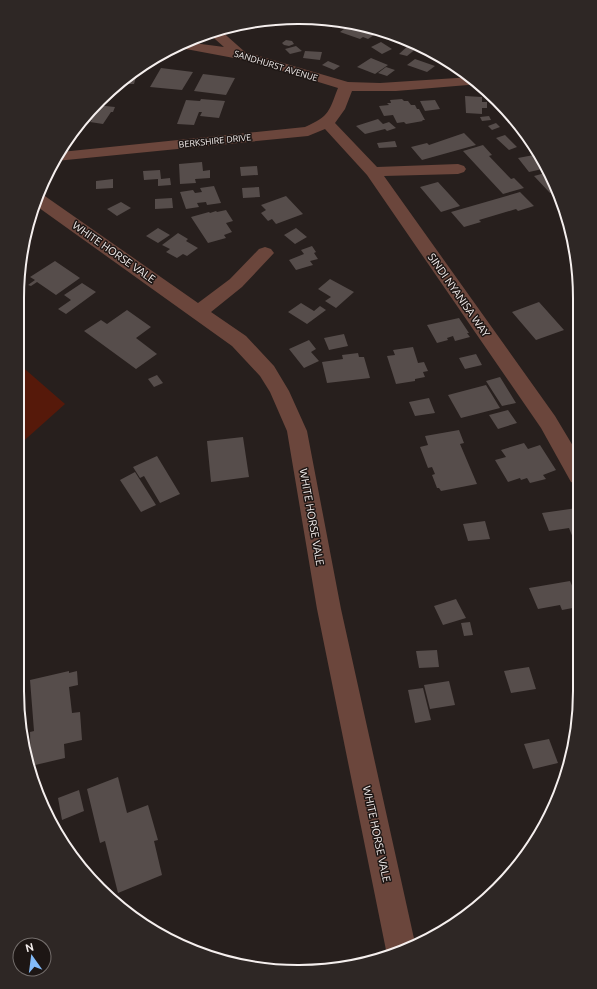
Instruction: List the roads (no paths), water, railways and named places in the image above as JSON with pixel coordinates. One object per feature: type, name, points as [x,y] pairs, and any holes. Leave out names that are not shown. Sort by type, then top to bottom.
[{"type":"street","points":[[219,36],[239,53]]},
{"type":"street","name":"SANDHURST AVENUE","points":[[188,47],[239,53],[323,80],[348,86],[383,87],[466,81]]},
{"type":"street","name":"BERKSHIRE DRIVE","points":[[63,157],[308,131],[327,123],[339,108],[340,102],[348,86]]},
{"type":"street","name":"SINDI NYANISA WAY","points":[[327,123],[373,172],[548,422],[573,466]]},
{"type":"street","points":[[373,172],[458,169]]},
{"type":"street","name":"WHITE HORSE VALE","points":[[42,202],[199,311],[239,341],[267,371],[279,391],[297,431],[329,608],[400,945]]},
{"type":"street","points":[[199,311],[236,283],[265,254]]}]
